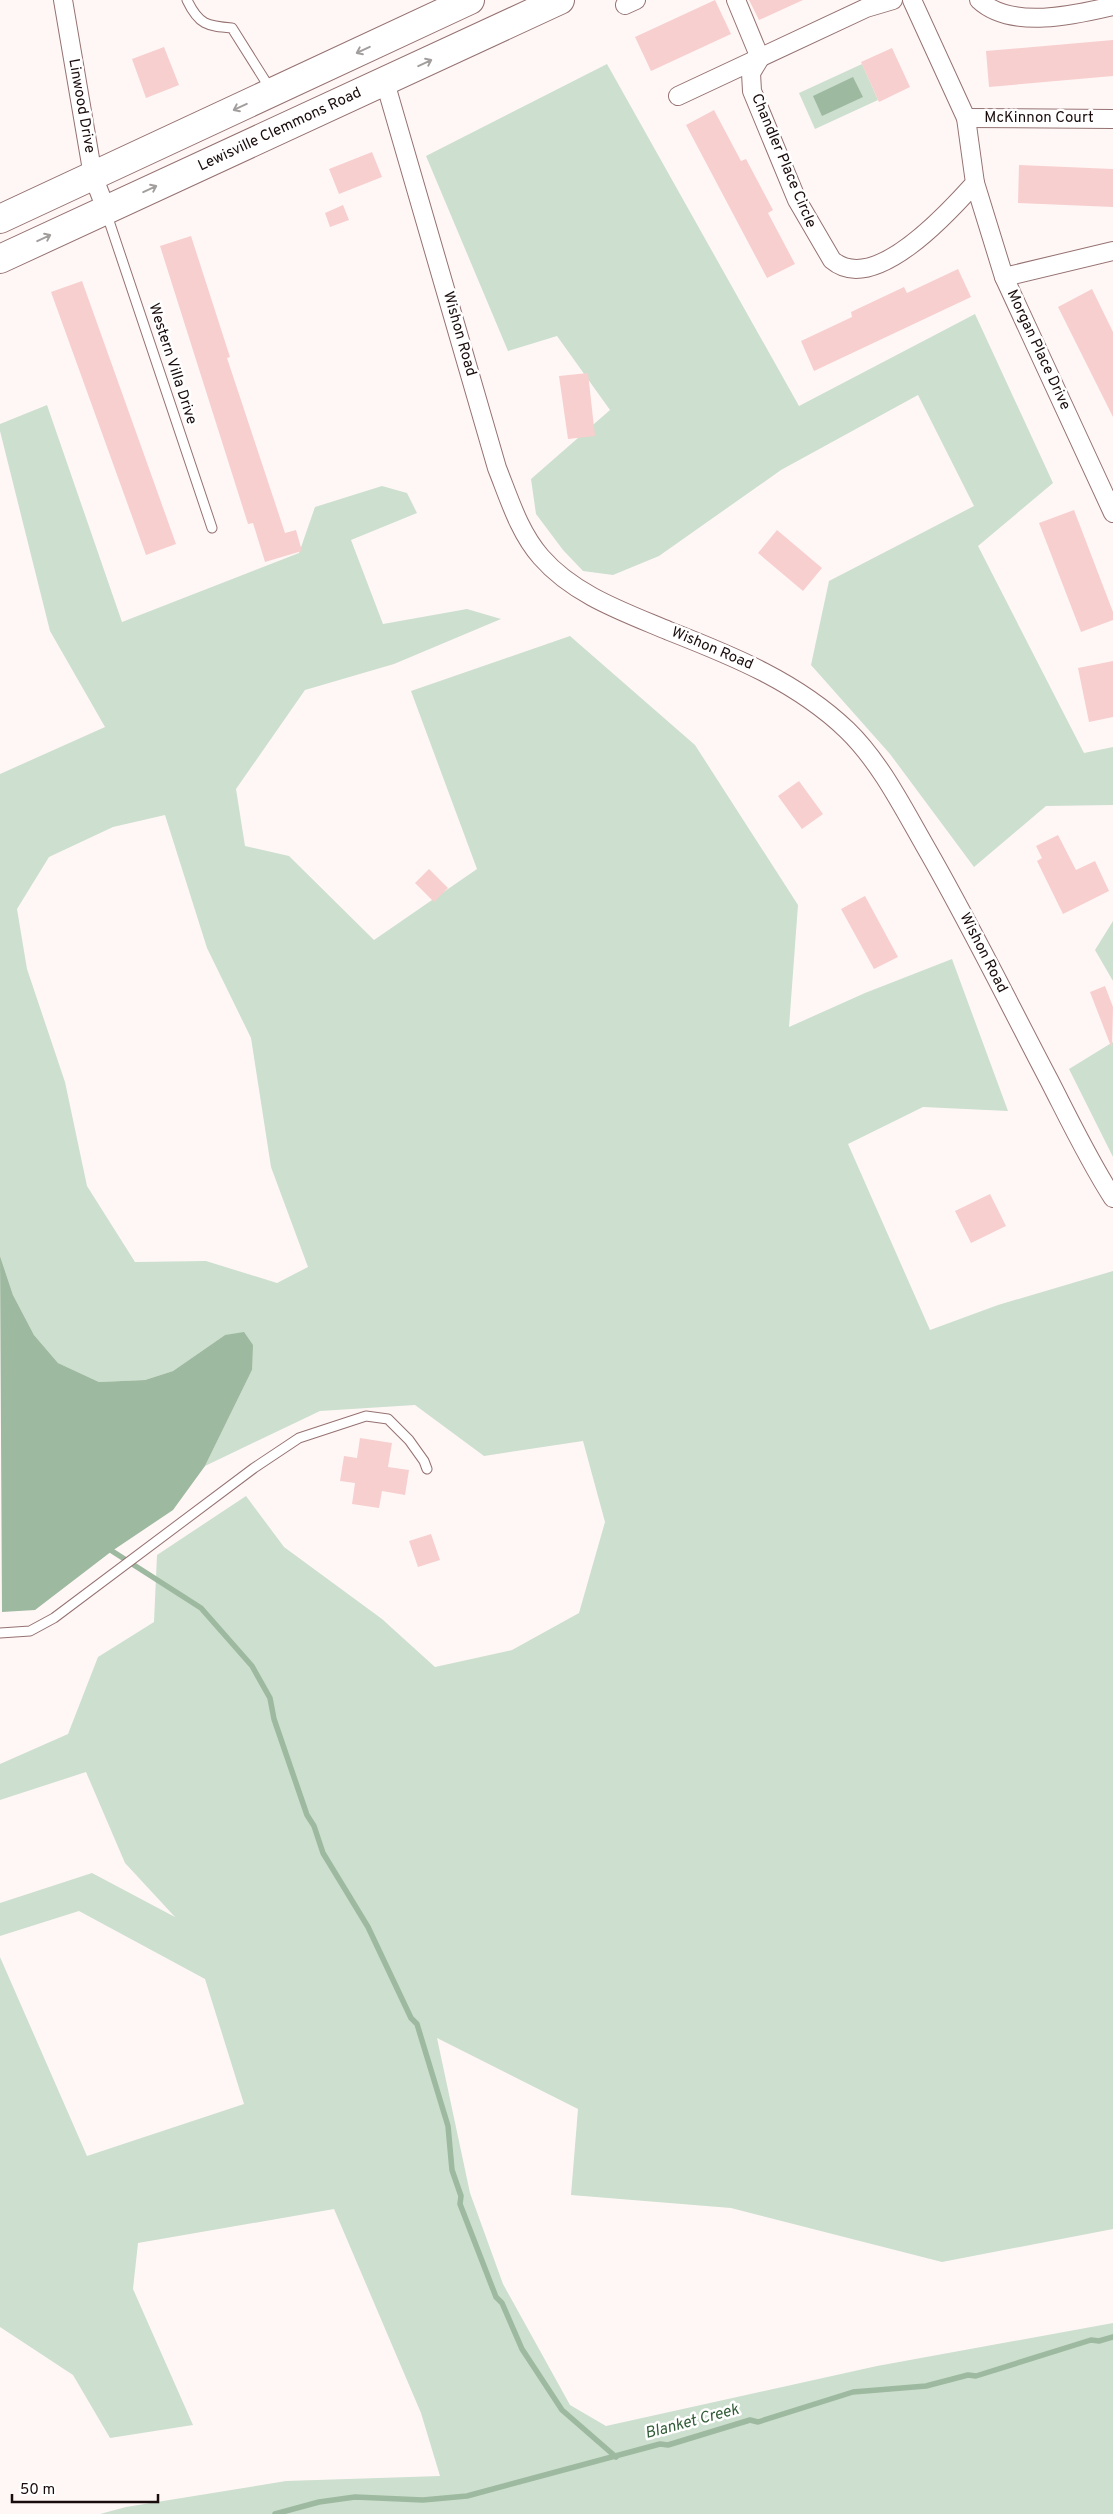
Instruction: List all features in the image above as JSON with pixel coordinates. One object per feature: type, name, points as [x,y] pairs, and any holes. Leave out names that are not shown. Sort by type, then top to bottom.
[{"type":"main road","points":[[0,219],[470,0]]},
{"type":"main road","name":"Lewisville Clemmons Road","points":[[0,259],[560,0]]},
{"type":"street","name":"Linwood Drive","points":[[64,0],[93,176],[106,209]]},
{"type":"street","points":[[736,0],[760,58]]},
{"type":"street","points":[[678,96],[866,8],[893,0]]},
{"type":"street","points":[[912,0],[966,118],[975,183]]},
{"type":"street","points":[[979,0],[998,13],[1023,17],[1060,16],[1113,6]]},
{"type":"street","name":"Chandler Place Circle","points":[[760,58],[751,73],[752,91],[757,108],[797,200],[818,239],[832,260],[838,265],[856,268],[875,264],[899,253],[922,238],[975,183]]},
{"type":"street","name":"Wishon Road","points":[[386,82],[498,468],[513,510],[529,541],[539,556],[558,575],[580,590],[628,614],[768,673],[820,708],[847,730],[865,750],[895,794],[940,872],[1063,1108],[1113,1198]]},
{"type":"street","name":"McKinnon Court","points":[[966,118],[1113,119]]},
{"type":"street","name":"Morgan Place Drive","points":[[975,183],[1004,277],[1113,513]]},
{"type":"street","points":[[1004,277],[1113,251]]},
{"type":"lane","points":[[187,0],[192,11],[208,26],[232,28],[272,92]]},
{"type":"lane","name":"Western Villa Drive","points":[[106,209],[212,528]]},
{"type":"lane","points":[[0,1633],[30,1631],[54,1618],[247,1473],[299,1438],[366,1416],[388,1419],[409,1440],[424,1461],[427,1470]]},
{"type":"shaded area","points":[[607,64],[799,406],[975,314],[1053,483],[978,546],[1084,753],[1113,747],[1113,805],[1046,806],[974,867],[890,754],[811,665],[829,581],[974,506],[918,395],[781,470],[659,556],[613,575],[583,571],[563,550],[536,514],[531,479],[610,410],[557,336],[508,351],[426,156]]},
{"type":"shaded area","points":[[862,64],[878,100],[815,129],[799,93]]},
{"type":"shaded area","points":[[853,77],[863,97],[822,116],[813,96]]},
{"type":"shaded area","points":[[47,405],[122,622],[299,553],[315,507],[382,486],[407,493],[417,513],[351,540],[383,624],[467,609],[501,619],[394,664],[305,690],[236,789],[245,846],[289,856],[374,940],[477,869],[411,691],[570,636],[695,745],[798,905],[789,1027],[865,993],[952,959],[1008,1111],[923,1107],[848,1144],[930,1330],[998,1305],[1113,1271],[1113,2229],[942,2262],[731,2208],[571,2195],[578,2109],[437,2038],[470,2193],[503,2284],[570,2405],[606,2426],[877,2366],[1113,2323],[1113,2514],[100,2514],[126,2507],[286,2481],[440,2476],[421,2413],[334,2209],[138,2243],[133,2289],[193,2425],[110,2438],[73,2375],[0,2327],[0,1957],[87,2156],[244,2104],[205,1979],[79,1911],[0,1936],[0,1903],[92,1873],[175,1917],[125,1863],[86,1772],[0,1800],[0,1764],[68,1734],[98,1657],[154,1622],[157,1555],[246,1496],[284,1547],[382,1619],[435,1667],[512,1650],[579,1613],[605,1522],[583,1441],[484,1456],[415,1405],[320,1411],[205,1466],[252,1370],[225,1335],[173,1371],[145,1380],[99,1382],[58,1363],[34,1335],[13,1295],[0,1256],[0,774],[105,727],[50,631],[0,431],[0,424]],"holes":[[[165,815],[207,948],[251,1038],[271,1167],[308,1267],[277,1283],[206,1261],[135,1262],[87,1186],[65,1082],[27,969],[17,909],[49,857],[113,827]]]},
{"type":"shaded area","points":[[1113,921],[1113,981],[1095,950]]},
{"type":"shaded area","points":[[1113,1042],[1113,1157],[1069,1069]]},
{"type":"shaded area","points":[[0,1256],[13,1295],[34,1335],[58,1363],[99,1382],[145,1380],[173,1371],[225,1335],[244,1332],[253,1345],[252,1370],[205,1466],[173,1510],[112,1551],[35,1610],[2,1612]]},
{"type":"building","points":[[715,0],[731,34],[651,71],[635,37]]},
{"type":"building","points":[[749,0],[803,0],[759,20]]},
{"type":"building","points":[[1113,40],[1113,76],[989,87],[986,51]]},
{"type":"building","points":[[164,47],[179,85],[146,98],[132,59]]},
{"type":"building","points":[[892,48],[910,87],[879,102],[861,62]]},
{"type":"building","points":[[714,110],[741,161],[746,159],[773,210],[768,213],[795,264],[767,278],[686,125]]},
{"type":"building","points":[[372,152],[382,177],[339,194],[329,169]]},
{"type":"building","points":[[1019,165],[1113,169],[1113,207],[1018,203]]},
{"type":"building","points":[[343,205],[349,220],[330,227],[325,213]]},
{"type":"building","points":[[191,236],[230,357],[227,358],[285,533],[296,530],[302,551],[265,562],[253,523],[248,524],[160,246]]},
{"type":"building","points":[[958,269],[971,297],[814,371],[801,341],[852,317],[851,312],[904,287],[907,293]]},
{"type":"building","points":[[82,281],[176,544],[146,555],[51,292]]},
{"type":"building","points":[[1092,289],[1113,332],[1113,417],[1058,307]]},
{"type":"building","points":[[588,373],[595,436],[568,439],[559,376]]},
{"type":"building","points":[[1074,510],[1113,612],[1113,620],[1081,632],[1039,523]]},
{"type":"building","points":[[777,530],[822,568],[803,591],[758,553]]},
{"type":"building","points":[[1113,661],[1113,717],[1089,722],[1078,668]]},
{"type":"building","points":[[799,781],[823,814],[802,829],[778,796]]},
{"type":"building","points":[[1058,835],[1076,870],[1095,861],[1109,891],[1063,914],[1037,861],[1042,858],[1036,846]]},
{"type":"building","points":[[429,869],[448,888],[434,902],[415,883]]},
{"type":"building","points":[[865,896],[898,957],[874,969],[841,909]]},
{"type":"building","points":[[1105,986],[1113,1007],[1112,1049],[1090,992]]},
{"type":"building","points":[[990,1194],[1006,1226],[971,1243],[955,1211]]},
{"type":"building","points":[[360,1438],[392,1443],[388,1467],[409,1470],[405,1495],[382,1491],[379,1508],[352,1504],[355,1483],[340,1481],[344,1456],[357,1458]]},
{"type":"building","points":[[431,1534],[440,1560],[418,1567],[409,1541]]},
{"type":"waterway","points":[[112,1551],[201,1608],[252,1666],[270,1698],[274,1719],[307,1815],[314,1826],[323,1853],[368,1927],[411,2018],[417,2024],[448,2126],[452,2170],[461,2196],[460,2204],[496,2297],[502,2303],[522,2349],[562,2410],[616,2457]]},
{"type":"waterway","name":"Blanket Creek","points":[[275,2514],[319,2502],[355,2497],[423,2500],[467,2496],[660,2444],[668,2445],[750,2420],[758,2422],[853,2392],[926,2386],[968,2375],[976,2376],[1091,2340],[1099,2341],[1113,2337]]}]
